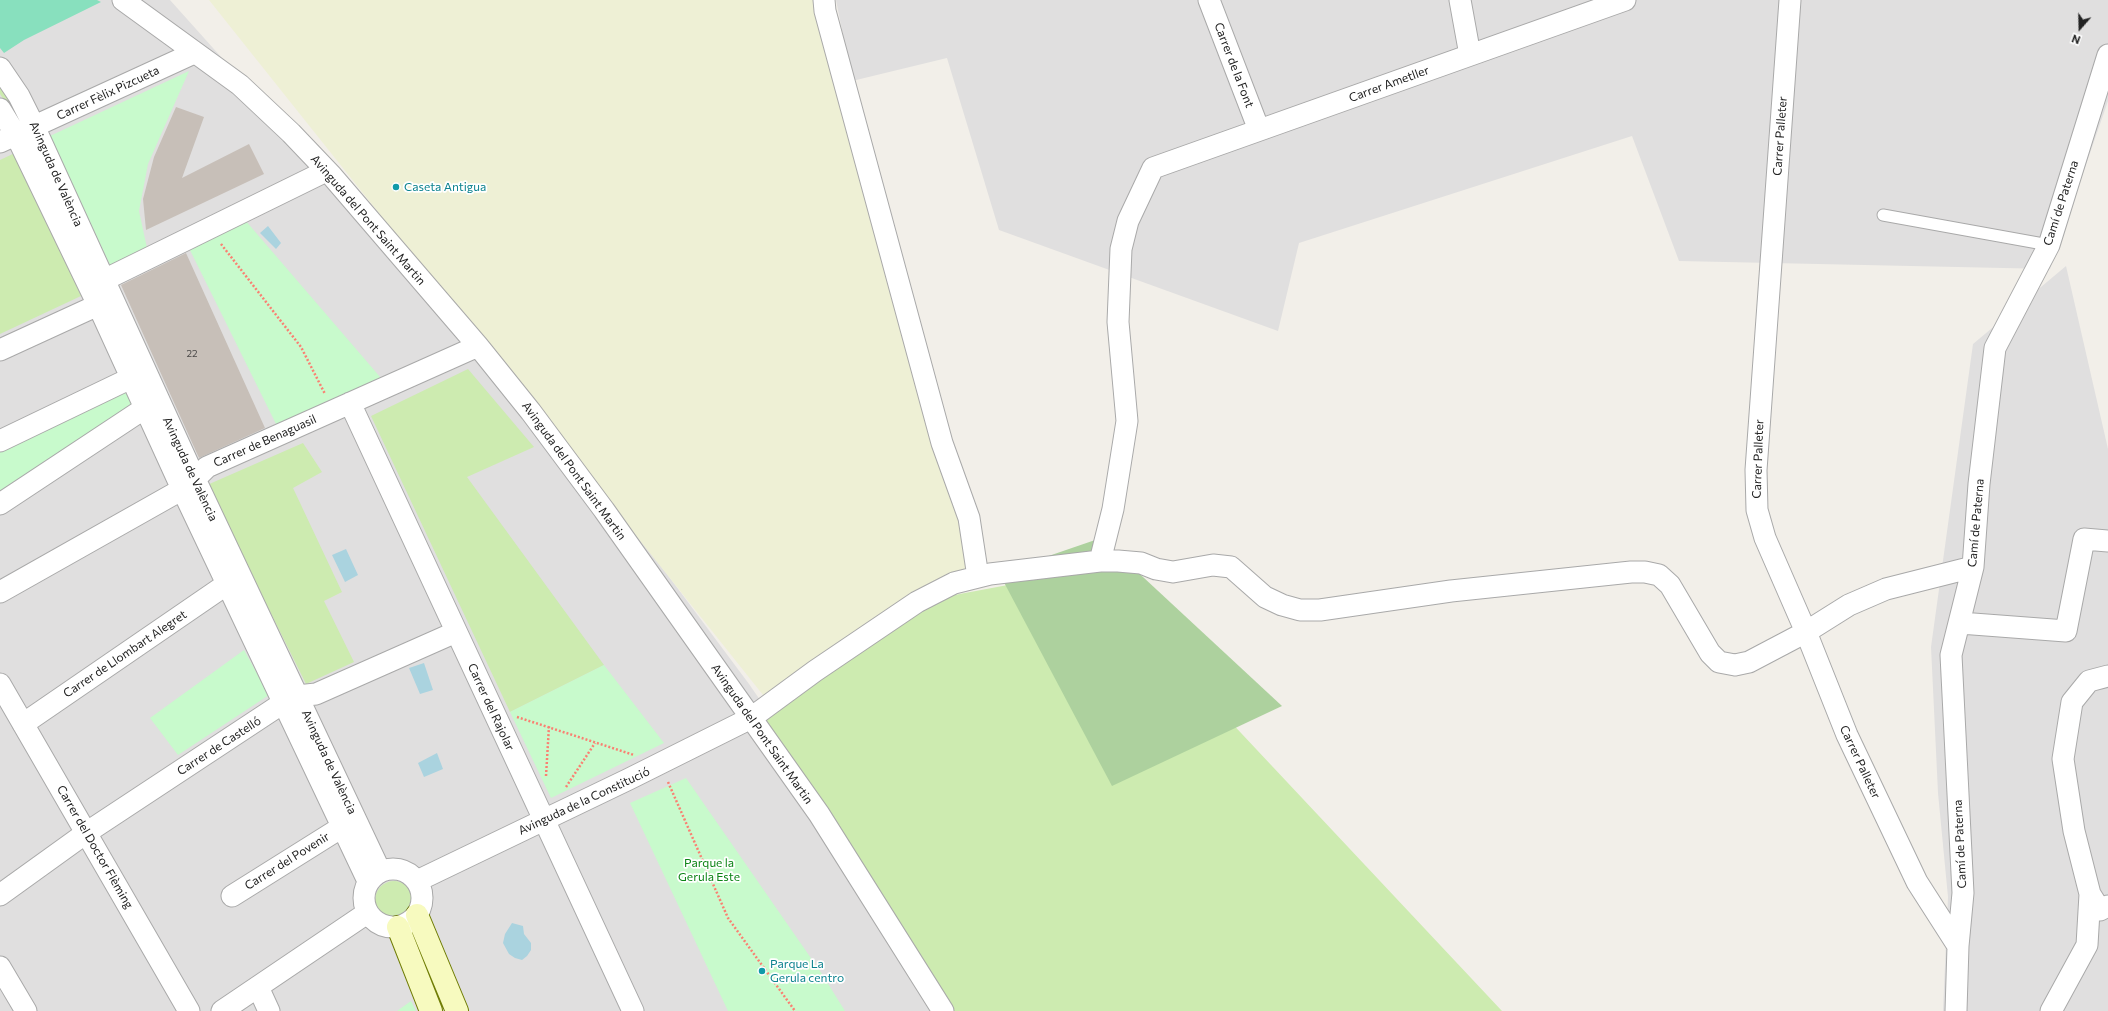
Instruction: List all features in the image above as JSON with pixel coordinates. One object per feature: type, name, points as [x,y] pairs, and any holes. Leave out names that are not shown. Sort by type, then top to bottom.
[{"type":"street","name":"Avinguda del Pont Saint Martin","points":[[123,0],[240,85],[291,133],[326,170],[478,346],[531,412],[604,510],[819,814],[943,1011]]},
{"type":"street","points":[[824,0],[824,11],[942,443],[969,518],[978,577]]},
{"type":"street","name":"Carrer de la Font","points":[[1209,0],[1259,130]]},
{"type":"street","points":[[1460,0],[1470,55]]},
{"type":"street","name":"Carrer Ametller","points":[[1100,561],[1113,509],[1126,421],[1118,322],[1121,249],[1128,221],[1153,168],[1625,0]]},
{"type":"street","name":"Carrer Palleter","points":[[1790,0],[1756,470],[1757,510],[1765,538],[1806,632],[1847,735],[1913,875],[1958,946]]},
{"type":"street","name":"Carrer Fèlix Pizcueta","points":[[17,134],[194,53]]},
{"type":"street","name":"Camí de Paterna","points":[[1956,1011],[1958,946],[1963,893],[1951,655],[1973,567],[1979,484],[1995,348],[2049,245],[2108,55]]},
{"type":"street","name":"Avinguda de València","points":[[0,68],[19,96],[17,134],[105,302],[374,876]]},
{"type":"street","name":"Avinguda de València","points":[[0,109],[17,134],[104,280],[105,302],[131,378],[145,408],[189,484],[227,584],[290,699],[342,827],[374,876]]},
{"type":"street","points":[[104,280],[326,170]]},
{"type":"street","points":[[0,350],[105,302]]},
{"type":"street","name":"Carrer de Benaguasil","points":[[0,592],[189,484],[207,467],[478,346]]},
{"type":"street","points":[[0,441],[131,378]]},
{"type":"street","name":"Carrer del Rajolar","points":[[342,407],[456,632],[634,1011]]},
{"type":"street","points":[[0,504],[145,408]]},
{"type":"street","points":[[1960,623],[2066,631],[2084,539],[2108,541]]},
{"type":"street","name":"Avinguda de la Constitució","points":[[417,881],[660,764],[751,718],[815,671],[917,602],[954,583],[978,577],[1100,561],[1141,563],[1156,569],[1173,572],[1214,565],[1231,567],[1265,597],[1294,608],[1313,610],[1451,591],[1631,572],[1646,572],[1659,575],[1670,585],[1710,653],[1719,662],[1735,665],[1749,662],[1806,632]]},
{"type":"street","points":[[1806,632],[1849,605],[1886,590],[1973,567]]},
{"type":"street","name":"Carrer de Llombart Alegret","points":[[23,724],[227,584]]},
{"type":"street","name":"Carrer de Castelló","points":[[0,895],[86,833],[290,699],[316,694],[456,632]]},
{"type":"street","points":[[2052,1011],[2087,945],[2090,894],[2074,831],[2063,759],[2072,702],[2088,681],[2108,676]]},
{"type":"street","name":"Carrer del Doctor Flèming","points":[[0,684],[189,1011]]},
{"type":"street","name":"Carrer del Povenir","points":[[232,896],[342,827]]},
{"type":"street","points":[[396,868],[408,873],[417,881],[422,898],[417,915],[406,924],[398,927],[381,925],[368,913],[363,897],[374,876],[396,868]]},
{"type":"street","points":[[2090,894],[2100,910],[2108,906]]},
{"type":"street","points":[[222,1011],[368,913]]},
{"type":"street","points":[[417,915],[457,1011]]},
{"type":"street","points":[[398,927],[431,1011]]},
{"type":"street","points":[[0,967],[26,1011]]},
{"type":"street","points":[[258,987],[269,1011]]},
{"type":"lane","points":[[1883,215],[2049,245]]},
{"type":"path","points":[[208,228],[301,347],[342,407]]},
{"type":"path","points":[[492,709],[549,726],[660,764],[728,918],[795,1011]]},
{"type":"path","points":[[546,781],[549,726]]},
{"type":"path","points":[[565,788],[596,743]]},
{"type":"shaded area","points":[[0,0],[170,0],[582,460],[749,684],[874,865],[965,1011],[0,1011],[0,316],[99,270],[0,181]]},
{"type":"shaded area","points":[[836,0],[2108,0],[2108,101],[2050,269],[1679,261],[1632,136],[1299,243],[1278,331],[999,230],[947,58],[852,81]]},
{"type":"shaded area","points":[[2066,266],[2108,449],[2108,1011],[1943,1011],[1948,897],[1938,793],[1931,647],[1973,344]]},
{"type":"green space","points":[[0,0],[97,0],[101,2],[24,40],[4,53],[0,48]]},
{"type":"green space","points":[[209,0],[824,0],[978,577],[771,705]]},
{"type":"green space","points":[[189,71],[148,164],[139,211],[147,248],[110,265],[50,136]]},
{"type":"green space","points":[[0,83],[21,114],[15,116],[0,94]]},
{"type":"green space","points":[[19,151],[81,296],[0,334],[0,160]]},
{"type":"green space","points":[[239,213],[381,378],[277,426],[185,240]]},
{"type":"green space","points":[[468,369],[534,447],[467,477],[604,665],[510,712],[371,416]]},
{"type":"green space","points":[[124,389],[134,409],[0,497],[0,449]]},
{"type":"green space","points":[[303,443],[322,472],[293,488],[342,592],[324,601],[354,662],[306,684],[207,485]]},
{"type":"green space","points":[[1101,538],[1282,706],[1112,786],[999,573]]},
{"type":"green space","points":[[1088,570],[1502,1011],[935,1011],[751,718],[917,602]]},
{"type":"green space","points":[[244,650],[269,695],[178,755],[150,718]]},
{"type":"green space","points":[[604,665],[664,743],[551,798],[510,712]]},
{"type":"green space","name":"Parque la Gerula Este","points":[[686,778],[822,974],[845,1011],[728,1011],[630,803]]},
{"type":"green space","points":[[394,881],[407,887],[413,900],[407,913],[394,919],[381,913],[375,900],[381,887]]},
{"type":"green space","points":[[411,1001],[416,1011],[397,1011]]},
{"type":"water","points":[[268,226],[281,243],[276,249],[260,233]]},
{"type":"water","points":[[346,549],[358,575],[345,582],[332,555]]},
{"type":"water","points":[[424,663],[433,690],[420,694],[409,668]]},
{"type":"water","points":[[437,753],[443,769],[424,777],[418,763]]},
{"type":"water","points":[[512,923],[523,926],[524,934],[531,943],[531,950],[522,960],[509,954],[503,943],[505,934]]},
{"type":"building","points":[[176,107],[204,117],[182,178],[249,144],[264,174],[146,230],[143,199],[154,157]]},
{"type":"building","points":[[186,253],[265,428],[199,458],[121,285]]},
{"type":"place","name":"Caseta Antigua","points":[[396,187]]},
{"type":"place","name":"Parque La Gerula centro","points":[[762,971]]}]
